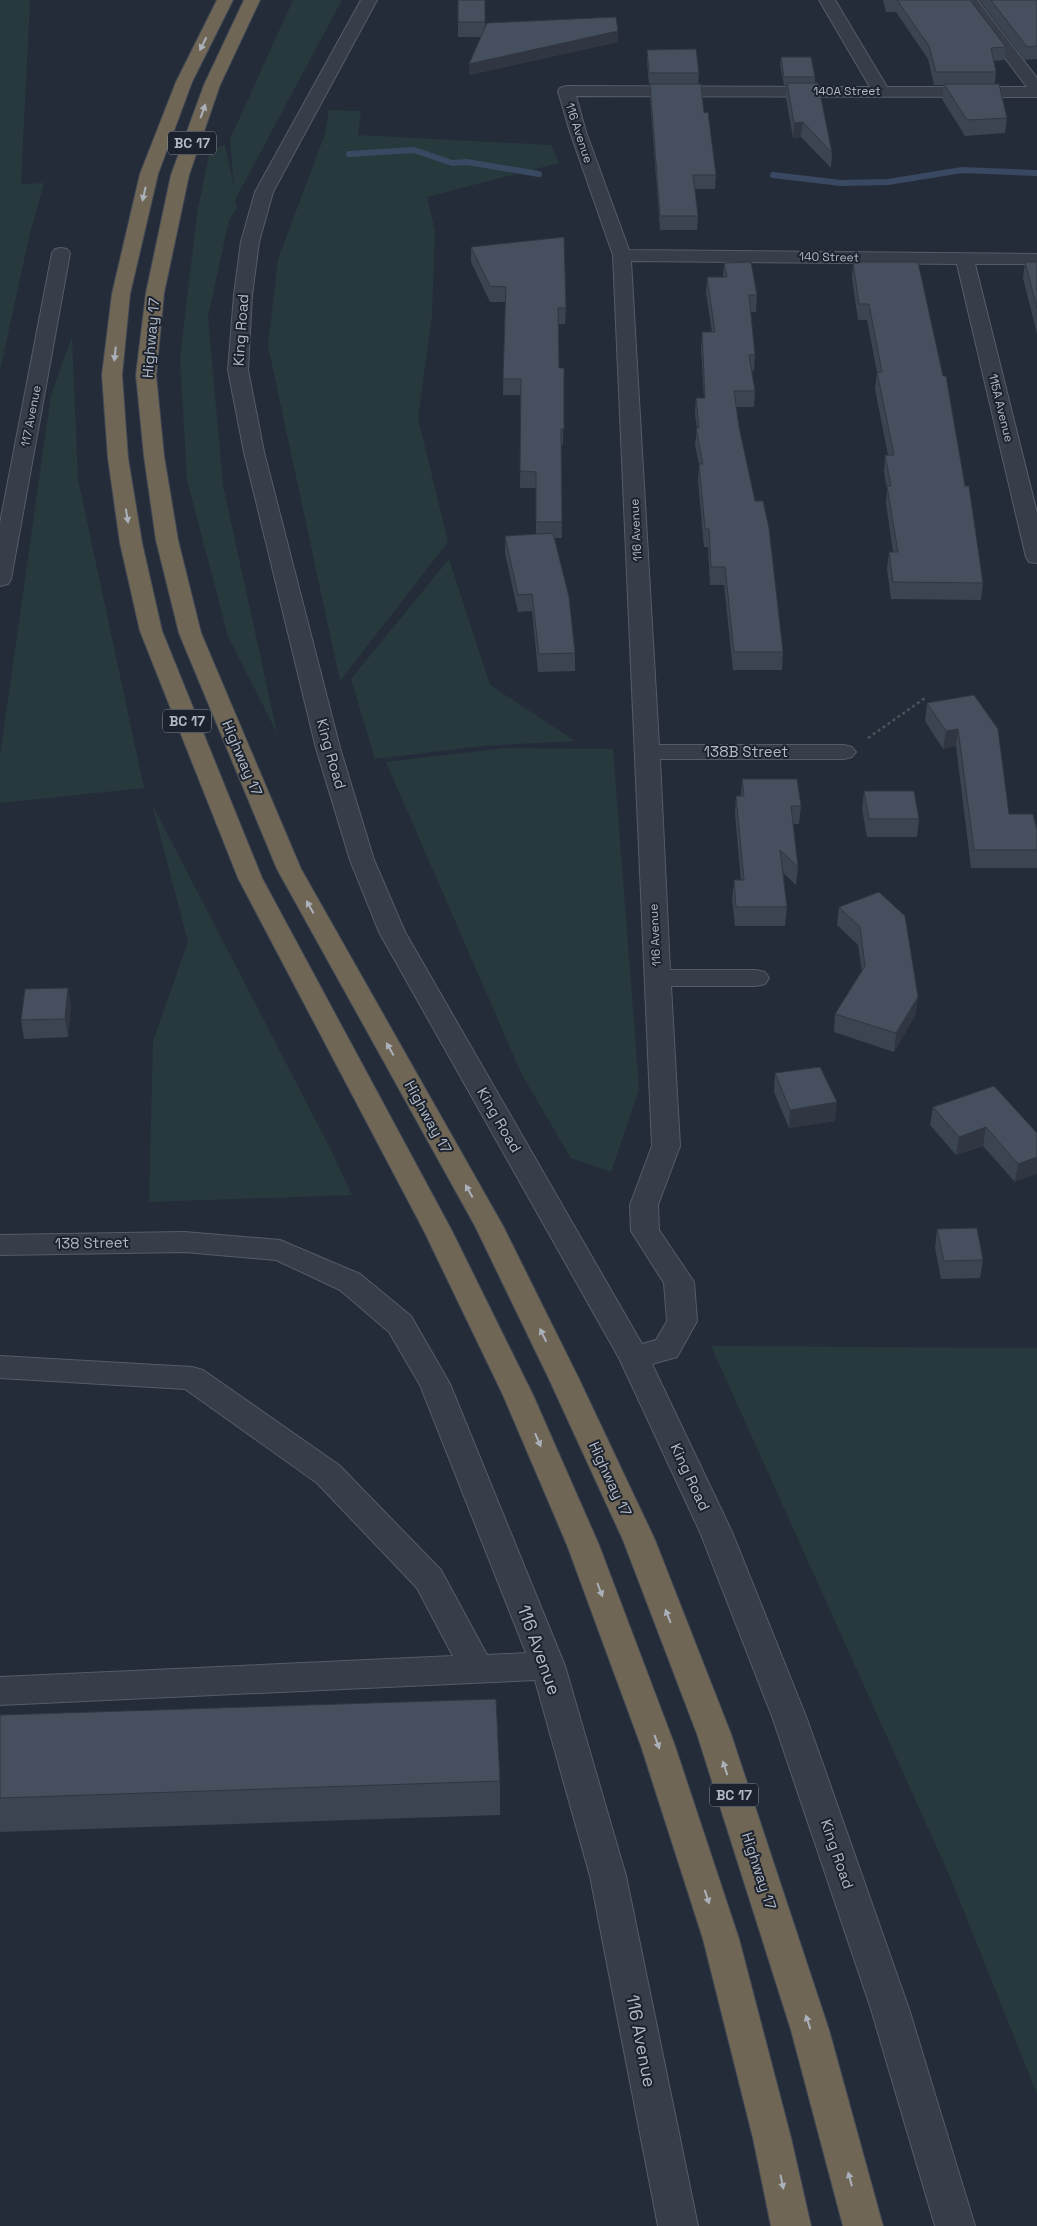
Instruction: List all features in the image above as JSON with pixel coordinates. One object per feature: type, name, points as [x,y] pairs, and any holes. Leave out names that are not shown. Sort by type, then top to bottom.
[{"type":"highway","name":"BC 17","points":[[225,0],[184,82],[149,174],[121,294],[112,375],[118,458],[131,543],[151,631],[250,878],[438,1231],[518,1395],[583,1546],[658,1746],[720,1939],[772,2138],[791,2226]]},
{"type":"highway","name":"Highway 17","points":[[252,0],[212,85],[180,174],[155,293],[146,375],[154,456],[167,540],[190,634],[289,869],[488,1226],[564,1379],[639,1540],[714,1734],[810,2030],[863,2226]]},
{"type":"street","name":"King Road","points":[[370,0],[264,192],[250,242],[243,295],[238,370],[254,452],[328,748],[362,860],[392,932],[634,1358],[716,1532],[790,1719],[890,2009],[955,2226]]},
{"type":"street","points":[[827,0],[880,92]]},
{"type":"street","points":[[969,0],[1037,91]]},
{"type":"street","name":"116 Avenue","points":[[566,91],[578,132],[622,255],[666,1146],[644,1205],[645,1231],[679,1282],[682,1320],[666,1349],[634,1358]]},
{"type":"street","name":"140A Street","points":[[566,91],[1037,91]]},
{"type":"street","name":"117 Avenue","points":[[0,579],[62,253]]},
{"type":"street","name":"140 Street","points":[[622,255],[1037,259]]},
{"type":"street","name":"115A Avenue","points":[[965,259],[1037,557]]},
{"type":"street","name":"138B Street","points":[[648,752],[844,752]]},
{"type":"street","name":"116 Avenue","points":[[658,978],[756,978]]},
{"type":"street","name":"116 Avenue","points":[[184,1242],[280,1250],[350,1282],[400,1324],[435,1384],[548,1666],[608,1876],[678,2226]]},
{"type":"street","name":"138 Street","points":[[0,1245],[184,1242]]},
{"type":"street","points":[[0,1367],[192,1378],[328,1474],[429,1578],[477,1669]]},
{"type":"street","points":[[0,1691],[548,1666]]},
{"type":"path","points":[[844,752],[877,733],[925,698]]},
{"type":"shaded area","points":[[0,0],[30,0],[21,184],[44,183],[29,237],[0,371]]},
{"type":"shaded area","points":[[293,0],[342,0],[235,200],[237,208],[229,220],[208,317],[223,485],[277,733],[228,636],[187,480],[180,358],[197,214],[210,150],[225,145],[234,187],[230,139]]},
{"type":"shaded area","points":[[329,110],[361,111],[358,135],[551,145],[559,163],[427,197],[435,231],[432,315],[418,418],[448,542],[340,681],[268,346],[278,259],[325,134]]},
{"type":"shaded area","points":[[72,337],[78,479],[144,788],[0,803],[0,756],[51,395]]},
{"type":"shaded area","points":[[449,559],[490,685],[575,741],[482,746],[375,759],[351,679]]},
{"type":"shaded area","points":[[505,748],[613,749],[639,1089],[611,1172],[571,1158],[522,1075],[386,762]]},
{"type":"shaded area","points":[[152,804],[330,1148],[352,1195],[149,1202],[153,1041],[188,942]]},
{"type":"shaded area","points":[[711,1346],[1037,1348],[1037,2094],[951,1879]]},
{"type":"building","points":[[458,0],[485,0],[485,22],[458,22]]},
{"type":"building","points":[[897,0],[970,0],[1006,47],[991,48],[996,72],[936,72],[929,46]]},
{"type":"building","points":[[991,0],[1037,0],[1037,46],[1027,47]]},
{"type":"building","points":[[616,17],[618,31],[469,64],[487,23]]},
{"type":"building","points":[[696,49],[699,73],[649,73],[647,50]]},
{"type":"building","points":[[781,57],[811,57],[815,77],[784,77]]},
{"type":"building","points":[[787,83],[818,83],[832,153],[803,122],[794,123]]},
{"type":"building","points":[[650,84],[701,84],[704,113],[708,112],[716,175],[693,175],[698,216],[660,216]]},
{"type":"building","points":[[944,84],[999,84],[1007,118],[967,120]]},
{"type":"building","points":[[564,237],[566,308],[558,308],[559,368],[564,368],[564,429],[561,429],[562,522],[536,522],[536,472],[520,471],[521,379],[503,379],[506,287],[490,286],[471,247]]},
{"type":"building","points":[[751,262],[757,295],[749,295],[755,355],[749,355],[755,391],[734,391],[739,427],[755,501],[763,501],[769,528],[783,652],[734,652],[725,567],[711,567],[709,529],[705,529],[699,464],[703,464],[696,428],[699,428],[696,398],[705,398],[702,332],[715,332],[707,277],[727,277],[724,263]]},
{"type":"building","points":[[853,262],[918,262],[943,376],[946,376],[965,486],[969,486],[983,583],[893,582],[889,552],[898,552],[887,486],[891,486],[885,455],[894,455],[877,372],[882,372],[869,304],[859,304]]},
{"type":"building","points":[[1025,262],[1037,262],[1037,309]]},
{"type":"building","points":[[553,533],[569,597],[575,653],[539,654],[532,594],[518,595],[505,536]]},
{"type":"building","points":[[974,695],[998,729],[1009,814],[1033,814],[1037,830],[1037,850],[974,850],[958,729],[946,731],[927,703]]},
{"type":"building","points":[[742,779],[797,779],[801,806],[791,806],[798,867],[780,850],[787,907],[736,907],[734,880],[744,880],[736,796],[744,796]]},
{"type":"building","points":[[864,791],[914,791],[919,819],[869,819]]},
{"type":"building","points":[[879,892],[905,916],[918,997],[896,1033],[835,1014],[865,966],[860,927],[839,907]]},
{"type":"building","points":[[68,988],[65,1019],[21,1020],[25,989]]},
{"type":"building","points":[[820,1067],[837,1102],[790,1110],[775,1073]]},
{"type":"building","points":[[994,1086],[1037,1133],[1037,1157],[1018,1164],[986,1127],[959,1137],[933,1107]]},
{"type":"building","points":[[977,1228],[983,1260],[944,1261],[937,1229]]},
{"type":"building","points":[[496,1699],[500,1781],[0,1798],[0,1715]]},
{"type":"waterway","points":[[349,154],[414,150],[452,163],[467,162],[539,174]]},
{"type":"waterway","points":[[773,175],[841,183],[888,182],[962,170],[1037,173]]}]
